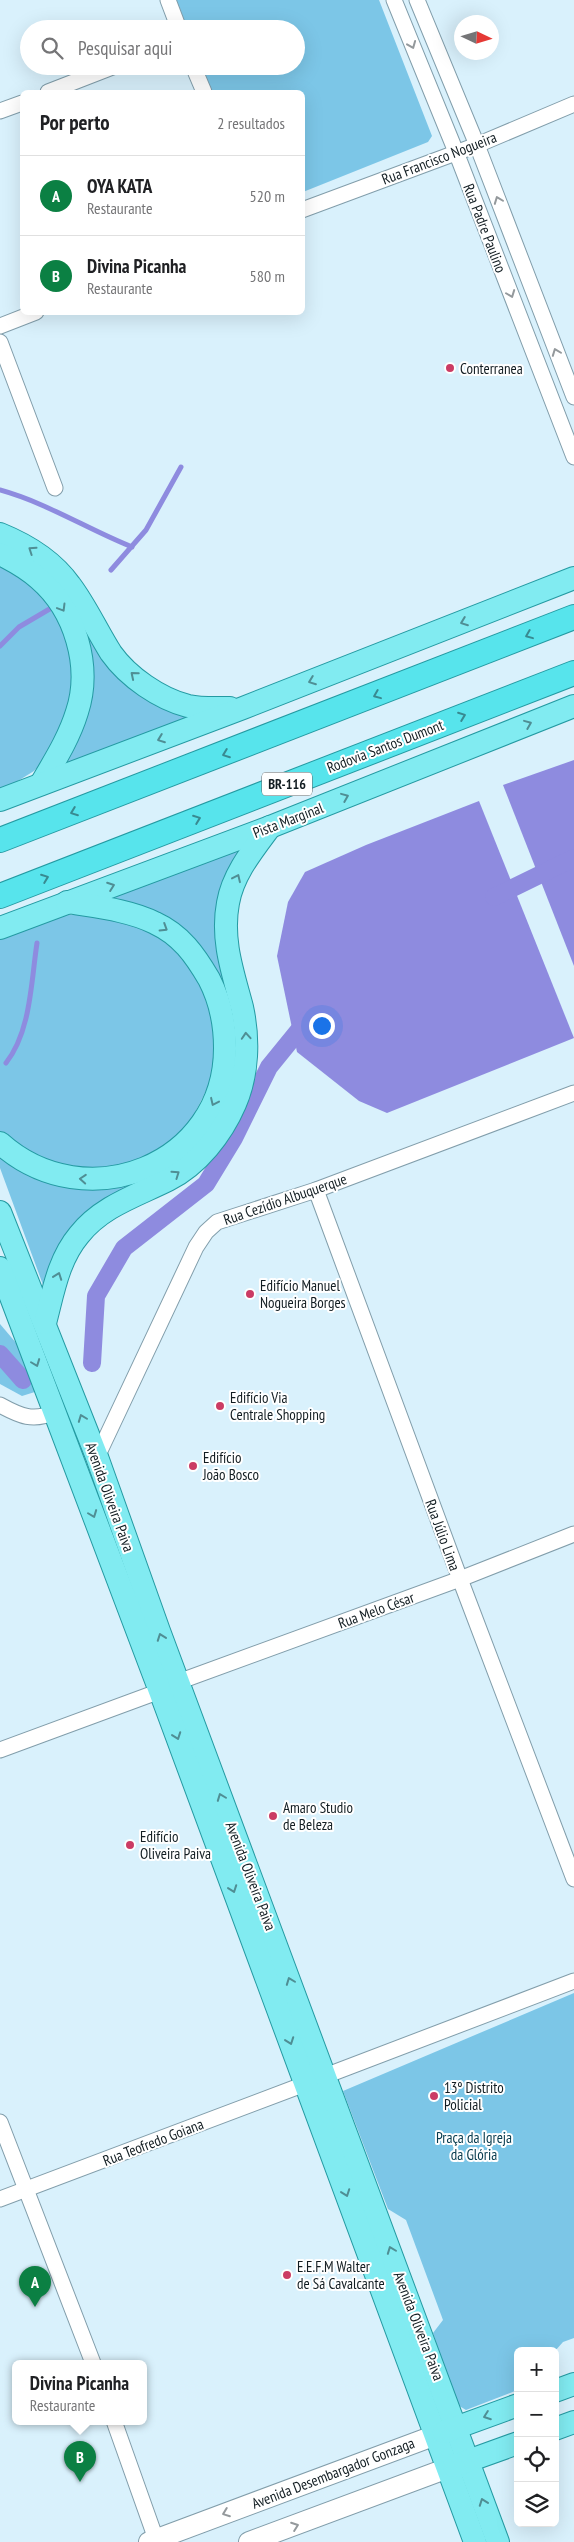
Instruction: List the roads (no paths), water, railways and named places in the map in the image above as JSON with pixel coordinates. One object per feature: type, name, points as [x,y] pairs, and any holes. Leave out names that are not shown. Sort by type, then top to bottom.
[{"type":"highway","points":[[0,840],[574,618]]},
{"type":"highway","name":"Rodovia Santos Dumont","points":[[0,896],[574,672]]},
{"type":"main road","points":[[0,534],[24,545],[54,566],[69,584],[112,654],[144,684],[164,697],[189,706],[243,708]]},
{"type":"main road","points":[[0,554],[22,565],[40,580],[59,603],[77,636],[82,658],[82,686],[78,710],[67,739],[41,784]]},
{"type":"main road","points":[[0,800],[243,708],[574,578]]},
{"type":"main road","name":"Pista Marginal","points":[[0,928],[270,827],[574,706]]},
{"type":"main road","points":[[45,1323],[58,1273],[79,1234],[109,1208],[170,1179],[194,1162],[216,1136],[235,1104],[245,1064],[247,1036],[242,1008],[228,955],[226,927],[228,902],[243,866],[270,827]]},
{"type":"main road","points":[[0,1144],[23,1160],[54,1174],[79,1180],[123,1176],[146,1168],[168,1157],[188,1142],[205,1120],[222,1081],[225,1061],[225,1030],[220,1002],[200,963],[184,942],[156,923],[135,915],[66,902]]},
{"type":"main road","name":"Avenida Oliveira Paiva","points":[[0,1212],[96,1457],[169,1687]]},
{"type":"main road","name":"Avenida Oliveira Paiva","points":[[0,1268],[55,1412],[169,1687],[446,2431],[458,2465],[475,2542]]},
{"type":"main road","points":[[0,1315],[24,1333]]},
{"type":"main road","points":[[559,2390],[574,2384]]},
{"type":"main road","name":"Avenida Desembargador Gonzaga","points":[[154,2541],[514,2406]]},
{"type":"main road","points":[[559,2428],[574,2422]]},
{"type":"main road","points":[[249,2542],[514,2444]]},
{"type":"main road","name":"Avenida Oliveira Paiva","points":[[458,2465],[498,2542]]},
{"type":"street","points":[[168,0],[176,20]]},
{"type":"street","name":"Rua Padre Paulino","points":[[394,0],[456,152],[574,457]]},
{"type":"street","name":"Rua Padre Paulino","points":[[416,0],[477,145],[574,397]]},
{"type":"street","points":[[53,90],[92,75]]},
{"type":"street","points":[[197,75],[203,90]]},
{"type":"street","points":[[0,112],[20,104]]},
{"type":"street","name":"Rua Francisco Nogueira","points":[[305,209],[477,145],[574,104]]},
{"type":"street","points":[[0,326],[28,315]]},
{"type":"street","points":[[0,342],[55,488]]},
{"type":"street","name":"Rua Cezídio Albuquerque","points":[[96,1457],[196,1247],[206,1232],[217,1222],[316,1190],[574,1093]]},
{"type":"street","name":"Rua Júlio Lima","points":[[316,1190],[460,1579],[574,1879]]},
{"type":"street","points":[[0,1405],[28,1417],[41,1418],[55,1412]]},
{"type":"street","name":"Rua Melo César","points":[[0,1750],[460,1579],[574,1534]]},
{"type":"street","name":"Rua Teofredo Goiana","points":[[0,2199],[574,1981]]},
{"type":"street","points":[[0,2122],[92,2360]]},
{"type":"street","points":[[115,2425],[154,2541]]},
{"type":"waterway","points":[[111,570],[146,530],[181,467]]},
{"type":"waterway","points":[[0,490],[51,509],[132,547]]},
{"type":"waterway","points":[[0,646],[19,627],[53,607]]},
{"type":"waterway","points":[[494,897],[574,858]]},
{"type":"waterway","points":[[6,1063],[21,1036],[29,1006],[37,943]]},
{"type":"waterway","points":[[92,1363],[96,1296],[124,1248],[206,1184],[234,1138],[269,1067],[308,1019]]},
{"type":"waterway","points":[[0,1354],[23,1380]]},
{"type":"place","name":"Conterranea","points":[[450,368]]},
{"type":"place","name":"Edifício Manuel Nogueira Borges","points":[[250,1294]]},
{"type":"place","name":"Edifício Via Centrale Shopping","points":[[220,1406]]},
{"type":"place","name":"Edifício João Bosco","points":[[193,1466]]},
{"type":"place","name":"Amaro Studio de Beleza","points":[[273,1816]]},
{"type":"place","name":"Edifício Oliveira Paiva","points":[[130,1845]]},
{"type":"place","name":"13º Distrito Policial","points":[[434,2096]]},
{"type":"place","name":"E.E.F.M Walter de Sá Cavalcante","points":[[287,2275]]},
{"type":"place","name":"OYA KATA","points":[[35,2307]]},
{"type":"place","name":"Divina Picanha","points":[[80,2482]]},
{"type":"park label","name":"Praça da Igreja da Glória","points":[[474,2146]]}]
